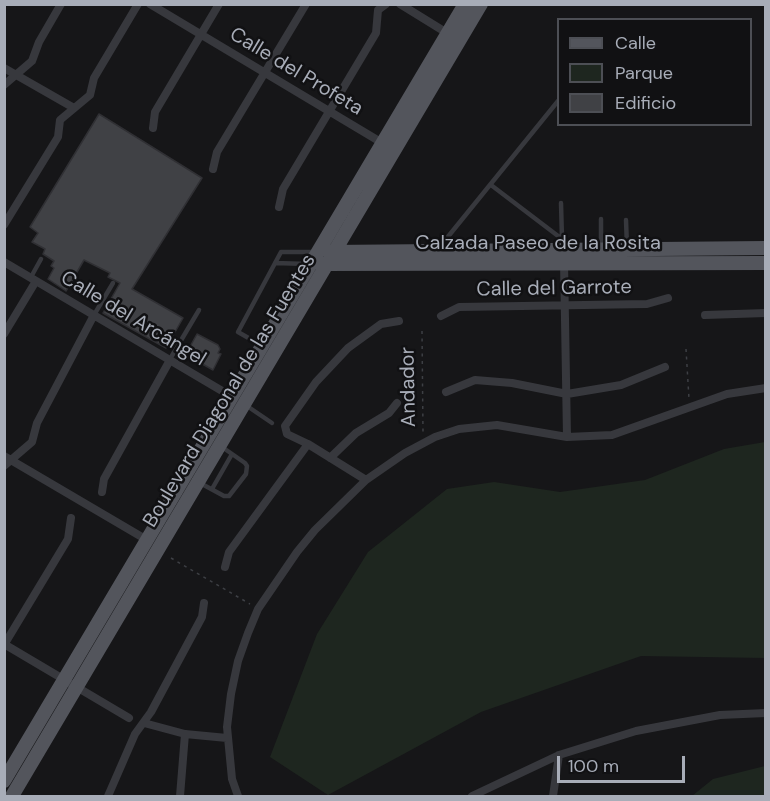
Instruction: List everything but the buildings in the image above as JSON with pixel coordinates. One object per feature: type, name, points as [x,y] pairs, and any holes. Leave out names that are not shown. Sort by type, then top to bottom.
[{"type":"main road","name":"Boulevard Diagonal de las Fuentes","points":[[4,781],[465,4]]},
{"type":"main road","name":"Boulevard Diagonal de las Fuentes","points":[[12,796],[481,4]]},
{"type":"main road","name":"Calzada Paseo de la Rosita","points":[[318,252],[765,248]]},
{"type":"main road","name":"Calzada Paseo de la Rosita","points":[[310,265],[563,251],[765,263]]},
{"type":"street","points":[[4,85],[32,61],[39,42],[61,4]]},
{"type":"street","points":[[4,225],[58,138],[60,120],[90,95],[94,78],[138,4]]},
{"type":"street","name":"Calle del Profeta","points":[[150,4],[395,150]]},
{"type":"street","points":[[153,128],[155,112],[219,4]]},
{"type":"street","points":[[213,169],[217,152],[306,4]]},
{"type":"street","points":[[399,4],[447,33]]},
{"type":"street","points":[[279,207],[283,189],[376,33],[382,7]]},
{"type":"street","points":[[4,68],[74,108]]},
{"type":"street","points":[[563,251],[567,437]]},
{"type":"street","name":"Calle del Arcángel","points":[[4,262],[245,405]]},
{"type":"street","points":[[4,334],[33,279]]},
{"type":"street","name":"Calle del Garrote","points":[[441,316],[459,307],[647,304],[668,298]]},
{"type":"street","points":[[705,315],[765,313]]},
{"type":"street","points":[[94,315],[36,423],[32,442],[7,461],[147,540]]},
{"type":"street","points":[[366,480],[308,444],[287,434],[285,426],[316,382],[348,348],[381,324],[399,321]]},
{"type":"street","points":[[102,492],[104,479],[170,360]]},
{"type":"street","points":[[446,392],[475,380],[512,383],[567,394],[621,385],[665,367]]},
{"type":"street","points":[[238,796],[232,779],[227,738],[231,694],[238,661],[258,609],[276,580],[315,530],[366,480],[423,443],[459,429],[497,425],[567,437],[612,435],[727,394],[765,387]]},
{"type":"street","points":[[330,458],[356,433],[388,413],[397,403]]},
{"type":"street","points":[[225,567],[230,552],[308,444]]},
{"type":"street","points":[[71,518],[68,539],[5,645],[129,718]]},
{"type":"street","points":[[108,796],[135,734],[144,723],[202,617],[204,603]]},
{"type":"street","points":[[472,796],[559,755],[636,730],[720,715],[765,713]]},
{"type":"street","points":[[144,723],[185,734],[227,738]]},
{"type":"street","points":[[180,796],[185,734]]},
{"type":"street","points":[[553,796],[559,755]]},
{"type":"lane","points":[[436,251],[557,101]]},
{"type":"lane","points":[[491,185],[563,251]]},
{"type":"lane","points":[[561,203],[563,251]]},
{"type":"lane","points":[[601,219],[601,251]]},
{"type":"lane","points":[[626,220],[627,250]]},
{"type":"lane","points":[[262,346],[238,332],[280,252],[318,252]]},
{"type":"lane","points":[[33,279],[41,259]]},
{"type":"lane","points":[[275,263],[310,265]]},
{"type":"lane","points":[[94,315],[113,283]]},
{"type":"lane","points":[[170,360],[199,310]]},
{"type":"lane","points":[[245,405],[272,423]]},
{"type":"lane","points":[[199,482],[224,496],[229,496],[246,474],[245,463],[220,446]]},
{"type":"lane","points":[[212,489],[232,454]]},
{"type":"path","name":"Andador","points":[[422,331],[423,443]]},
{"type":"path","points":[[686,349],[689,406]]},
{"type":"path","points":[[171,558],[258,609]]},
{"type":"green space","points":[[765,442],[765,658],[641,656],[481,712],[328,795],[270,757],[317,634],[368,552],[447,489],[494,482],[560,492],[645,480],[724,449]]},
{"type":"green space","points":[[765,766],[765,796],[692,796],[713,779]]}]
